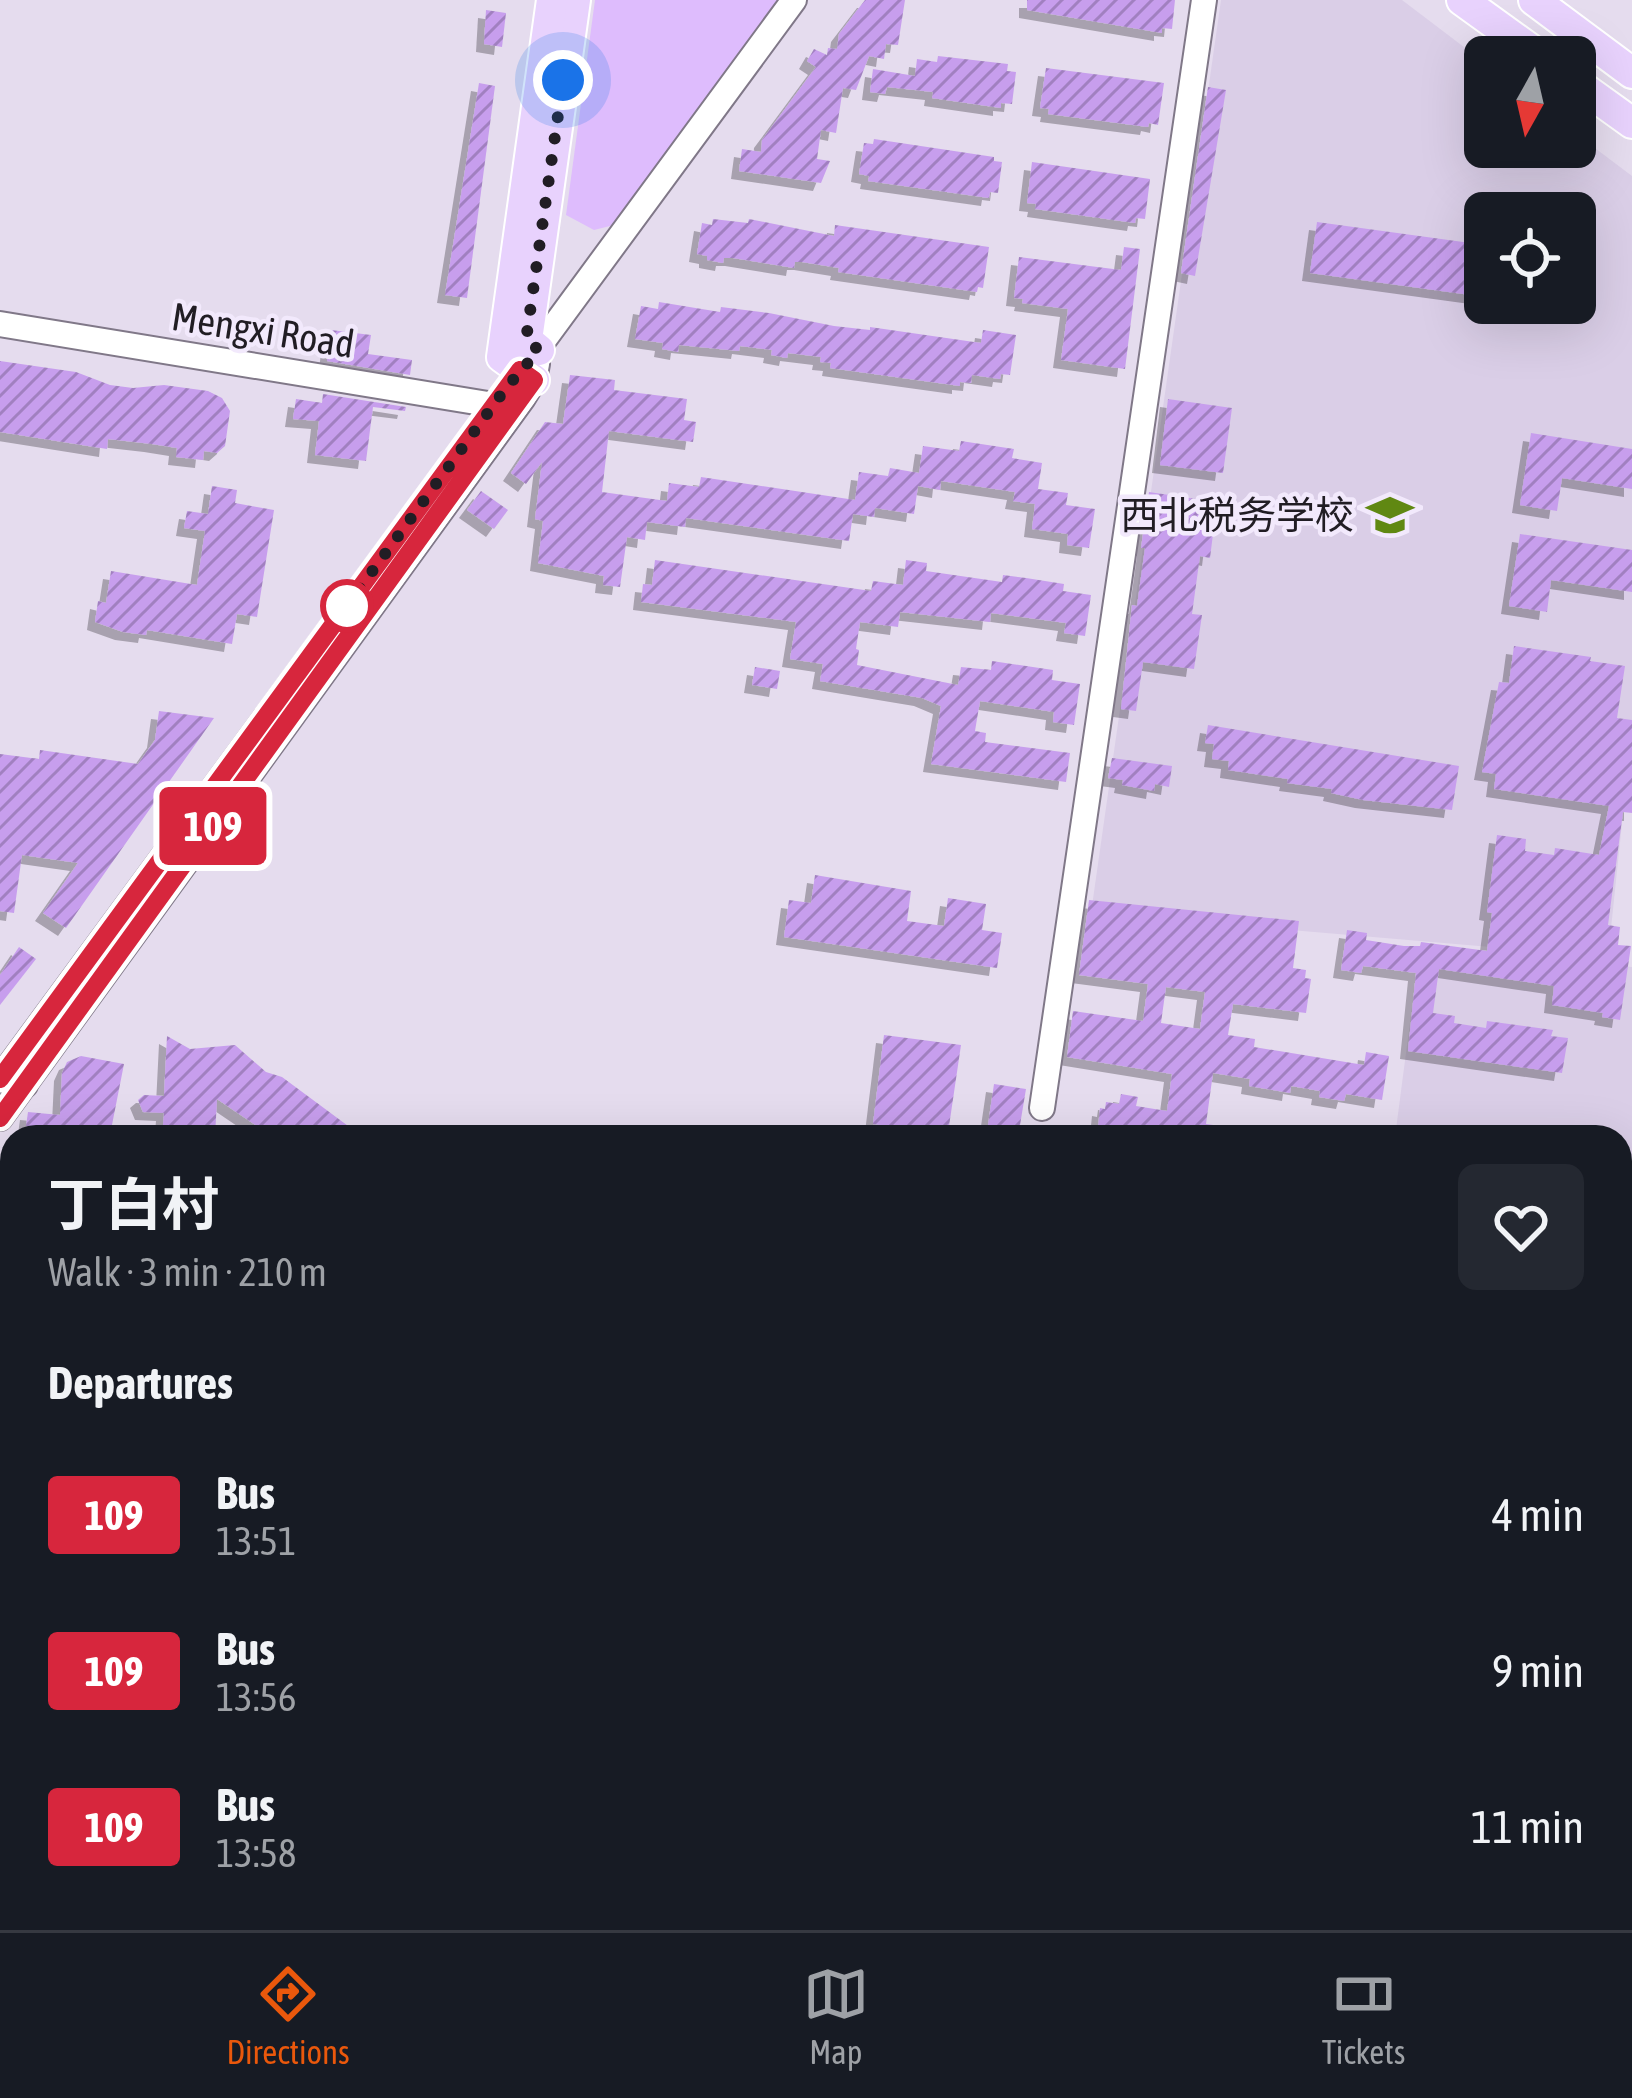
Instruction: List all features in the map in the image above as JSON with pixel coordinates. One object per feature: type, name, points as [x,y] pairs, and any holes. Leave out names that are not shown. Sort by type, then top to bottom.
[{"type":"main road","points":[[552,0],[502,357],[531,366],[526,340],[575,0]]},
{"type":"main road","points":[[1462,0],[1512,36]]},
{"type":"main road","points":[[1534,0],[1632,73]]},
{"type":"main road","points":[[1596,97],[1632,123]]},
{"type":"street","points":[[0,1118],[13,1082],[794,0]]},
{"type":"street","points":[[1042,1108],[1204,0]]},
{"type":"street","name":"Mengxi Road","points":[[0,324],[502,410]]},
{"type":"shaded area","points":[[595,0],[781,0],[614,225],[594,230],[566,215]]},
{"type":"shaded area","name":"西北税务学校","points":[[1221,0],[1402,0],[1464,47],[1464,168],[1596,168],[1596,149],[1632,176],[1632,728],[1608,957],[1091,913]]},
{"type":"shaded area","points":[[1420,946],[1632,967],[1632,1125],[1397,1125]]},
{"type":"building","points":[[865,0],[905,0],[898,45],[886,44],[884,59],[869,56],[856,90],[843,88],[836,133],[821,130],[817,159],[830,161],[821,183],[739,171],[742,149],[761,152],[762,140],[816,67],[807,61],[814,49],[827,55],[828,48],[837,49],[839,34]]},
{"type":"building","points":[[1027,0],[1175,0],[1172,29],[1162,28],[1162,33],[1027,10]]},
{"type":"building","points":[[486,10],[506,13],[502,47],[484,44]]},
{"type":"building","points":[[938,56],[1008,64],[1007,71],[1016,72],[1012,104],[1001,103],[1001,108],[887,87],[885,94],[870,92],[873,69],[915,76],[917,59],[937,62]]},
{"type":"building","points":[[1046,68],[1164,83],[1158,125],[1048,114],[1049,109],[1040,108]]},
{"type":"building","points":[[479,83],[495,86],[467,298],[445,295]]},
{"type":"building","points":[[1208,87],[1226,90],[1195,276],[1181,273]]},
{"type":"building","points":[[874,139],[994,157],[1002,162],[998,193],[990,192],[989,198],[868,181],[869,176],[859,174],[864,143],[873,144]]},
{"type":"building","points":[[1032,162],[1150,179],[1145,219],[1136,218],[1135,223],[1035,209],[1036,204],[1027,203]]},
{"type":"building","points":[[713,219],[748,223],[749,219],[834,236],[835,225],[989,247],[983,288],[978,287],[977,292],[838,272],[839,268],[802,262],[795,262],[794,268],[733,258],[724,258],[723,263],[707,260],[697,254],[702,223],[712,225]]},
{"type":"building","points":[[1317,222],[1464,242],[1464,294],[1310,273]]},
{"type":"building","points":[[1124,247],[1140,249],[1125,369],[1061,360],[1068,309],[1014,298],[1019,257],[1121,270]]},
{"type":"building","points":[[659,302],[981,343],[983,330],[1016,335],[1010,375],[1001,374],[1000,379],[972,375],[971,383],[960,382],[960,386],[830,368],[831,363],[820,362],[821,357],[788,353],[787,358],[771,355],[772,350],[740,346],[739,351],[679,345],[678,352],[662,349],[663,343],[635,339],[641,306],[658,309]]},
{"type":"building","points":[[331,330],[371,335],[368,354],[412,360],[410,375],[327,361]]},
{"type":"building","points":[[0,361],[76,372],[110,385],[208,391],[222,398],[230,411],[225,446],[217,453],[204,451],[203,460],[176,457],[177,448],[152,444],[108,439],[107,449],[0,432]]},
{"type":"building","points":[[570,375],[615,380],[614,390],[687,399],[684,420],[696,422],[693,442],[609,431],[602,492],[667,501],[669,483],[699,487],[701,477],[855,500],[859,472],[888,476],[890,468],[919,473],[923,446],[959,451],[961,441],[1014,449],[1012,458],[1042,463],[1038,489],[1068,493],[1066,505],[1095,509],[1089,548],[1067,545],[1068,534],[1032,529],[1035,504],[1013,501],[1015,492],[941,481],[940,490],[918,486],[914,514],[875,508],[874,517],[853,514],[849,541],[686,518],[685,527],[647,522],[645,540],[627,537],[620,587],[603,585],[604,576],[538,563],[543,521],[535,519],[542,462],[526,484],[511,473],[545,422],[563,424]]},
{"type":"building","points":[[323,394],[406,407],[405,411],[373,407],[366,461],[315,455],[319,421],[293,419],[296,399],[322,403]]},
{"type":"building","points":[[1168,399],[1232,408],[1223,473],[1160,465]]},
{"type":"building","points":[[1531,433],[1632,449],[1632,489],[1562,478],[1557,511],[1520,505]]},
{"type":"building","points":[[212,486],[237,490],[235,503],[274,510],[257,617],[237,614],[232,644],[147,630],[146,635],[123,632],[95,622],[98,601],[106,603],[111,571],[197,585],[205,531],[184,528],[187,511],[208,514]]},
{"type":"building","points":[[481,491],[508,510],[494,529],[467,510]]},
{"type":"building","points":[[1149,492],[1217,502],[1210,558],[1200,556],[1192,614],[1202,615],[1194,669],[1143,662],[1136,711],[1121,709]]},
{"type":"building","points":[[1520,534],[1632,550],[1632,592],[1551,580],[1547,612],[1509,606]]},
{"type":"building","points":[[655,560],[871,591],[873,581],[903,585],[906,560],[927,563],[926,571],[1002,582],[1003,575],[1026,578],[1064,584],[1063,591],[1091,595],[1085,636],[1064,633],[1066,623],[991,613],[990,622],[900,612],[898,627],[860,622],[856,649],[857,665],[958,685],[961,667],[991,670],[992,661],[1053,670],[1052,680],[1080,684],[1074,725],[1053,722],[1054,712],[980,701],[975,731],[986,733],[985,742],[1070,753],[1066,782],[931,764],[941,706],[922,698],[820,681],[823,664],[790,659],[796,622],[641,602],[643,584],[652,585]]},
{"type":"building","points":[[1514,646],[1625,666],[1617,718],[1632,720],[1632,813],[1623,812],[1608,925],[1620,927],[1618,945],[1631,946],[1620,1020],[1552,1005],[1554,986],[1439,969],[1433,1013],[1455,1016],[1454,1023],[1486,1028],[1487,1021],[1553,1030],[1551,1036],[1568,1038],[1562,1073],[1408,1051],[1416,973],[1363,966],[1361,973],[1341,970],[1347,930],[1367,933],[1366,940],[1404,946],[1420,946],[1421,942],[1487,951],[1497,835],[1526,839],[1525,851],[1554,855],[1555,848],[1599,855],[1609,806],[1494,789],[1496,774],[1482,772],[1499,682],[1509,683]]},
{"type":"building","points":[[755,667],[780,671],[777,689],[752,685]]},
{"type":"building","points":[[159,711],[214,718],[66,928],[43,913],[78,863],[22,855],[14,913],[0,911],[0,754],[39,759],[40,750],[138,764],[155,740]]},
{"type":"building","points":[[1208,725],[1459,766],[1452,810],[1363,800],[1331,793],[1332,789],[1287,783],[1288,779],[1228,770],[1229,761],[1212,759],[1214,744],[1205,743]]},
{"type":"building","points":[[1112,758],[1172,766],[1169,787],[1155,784],[1154,791],[1108,778]]},
{"type":"building","points":[[815,875],[911,891],[907,921],[944,926],[948,898],[986,904],[982,930],[1002,933],[997,968],[784,937],[789,900],[811,903]]},
{"type":"building","points":[[1089,900],[1299,921],[1293,968],[1306,970],[1305,978],[1311,979],[1306,1013],[1233,1004],[1228,1035],[1255,1039],[1254,1047],[1364,1065],[1366,1052],[1389,1056],[1382,1100],[1346,1094],[1344,1101],[1291,1086],[1290,1093],[1213,1073],[1206,1124],[1213,1125],[1098,1125],[1100,1108],[1105,1109],[1106,1102],[1119,1104],[1121,1094],[1138,1097],[1136,1106],[1167,1111],[1172,1074],[1067,1057],[1073,1011],[1143,1021],[1148,984],[1079,975]],"holes":[[[1166,987],[1205,992],[1200,1029],[1161,1023]]]},
{"type":"building","points":[[19,947],[36,959],[0,1005],[0,975]]},
{"type":"building","points":[[884,1035],[961,1045],[949,1125],[873,1124]]},
{"type":"building","points":[[167,1036],[190,1049],[235,1045],[266,1072],[282,1077],[347,1125],[255,1125],[217,1099],[216,1125],[163,1125],[164,1113],[143,1112],[138,1100],[144,1095],[164,1096]]},
{"type":"building","points":[[81,1056],[124,1064],[112,1125],[26,1125],[28,1112],[60,1115],[67,1062]]},
{"type":"building","points":[[994,1084],[1026,1089],[1020,1125],[988,1125]]},
{"type":"bus line","name":"109","points":[[0,1079],[520,370],[534,380],[0,1118]]},
{"type":"place","name":"西北税务学校","points":[[1390,515]]},
{"type":"route","points":[[347,606],[539,350],[526,340],[563,80]]}]
